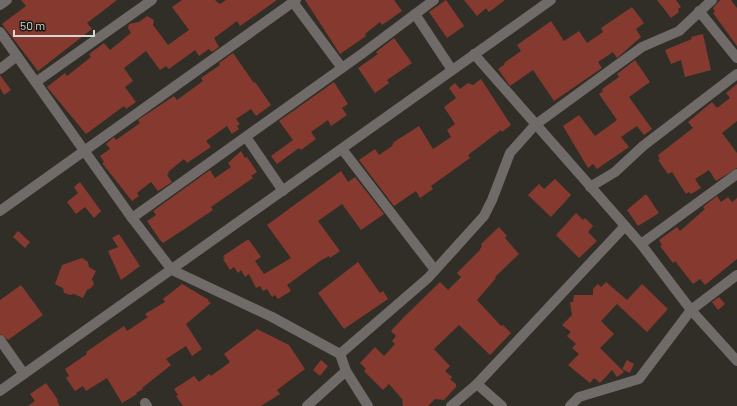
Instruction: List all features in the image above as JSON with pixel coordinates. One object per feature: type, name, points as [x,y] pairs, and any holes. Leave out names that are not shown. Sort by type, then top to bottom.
[{"type":"street","points":[[0,5],[7,0]]},
{"type":"street","points":[[36,82],[152,0]]},
{"type":"street","points":[[132,218],[342,68],[434,0]]},
{"type":"street","points":[[0,391],[551,0]]},
{"type":"street","points":[[340,354],[358,341],[435,270],[484,216],[492,200],[510,153],[535,125],[642,47],[679,31],[712,0]]},
{"type":"street","points":[[0,211],[295,1],[342,68]]},
{"type":"street","points":[[699,11],[737,58]]},
{"type":"street","points":[[415,14],[452,70]]},
{"type":"street","points":[[0,32],[132,218],[172,270],[272,317],[340,354],[346,371],[368,406]]},
{"type":"street","points":[[474,54],[641,244],[691,310],[737,361]]},
{"type":"street","points":[[0,69],[17,56]]},
{"type":"street","points":[[590,187],[615,172],[643,146],[737,74]]},
{"type":"street","points":[[246,137],[283,191]]},
{"type":"street","points":[[342,149],[435,270]]},
{"type":"street","points":[[641,244],[737,174]]},
{"type":"street","points":[[451,406],[477,384],[625,226]]},
{"type":"street","points":[[570,406],[579,397],[639,379],[691,310],[737,275]]},
{"type":"street","points":[[0,340],[24,374]]},
{"type":"street","points":[[307,406],[346,371]]},
{"type":"street","points":[[477,384],[502,406]]},
{"type":"building","points":[[21,0],[117,0],[87,23],[92,29],[38,71],[2,24],[26,6]]},
{"type":"building","points":[[182,0],[215,0],[220,4],[226,0],[277,0],[240,26],[237,21],[214,38],[219,47],[212,52],[209,49],[199,56],[195,50],[169,69],[166,66],[160,70],[146,51],[124,68],[133,81],[125,87],[136,102],[126,109],[124,106],[86,134],[47,87],[65,73],[67,76],[91,57],[89,54],[104,43],[110,50],[131,33],[128,28],[129,24],[139,22],[147,16],[154,20],[153,25],[168,45],[189,30],[172,7]]},
{"type":"building","points":[[305,0],[394,0],[402,11],[382,25],[380,22],[365,34],[366,36],[340,54]]},
{"type":"building","points":[[446,0],[464,26],[447,38],[429,12]]},
{"type":"building","points":[[464,0],[505,0],[489,12],[486,8],[477,16]]},
{"type":"building","points":[[657,0],[676,0],[681,7],[678,9],[679,12],[671,18]]},
{"type":"building","points":[[720,0],[731,0],[737,8],[737,46],[713,13],[715,12],[713,8]]},
{"type":"building","points":[[632,7],[644,23],[636,29],[641,37],[617,58],[613,52],[598,62],[602,68],[554,101],[533,70],[510,86],[498,69],[521,51],[517,45],[551,21],[564,41],[579,31],[587,43],[603,32],[601,28]]},
{"type":"building","points":[[703,34],[711,70],[685,77],[681,60],[671,64],[665,50],[692,39],[691,37]]},
{"type":"building","points":[[394,38],[412,63],[387,80],[389,83],[375,93],[358,68],[378,54],[376,52]]},
{"type":"building","points":[[233,53],[271,105],[256,116],[251,109],[236,119],[240,124],[237,126],[239,129],[232,134],[227,126],[206,141],[211,147],[187,163],[184,159],[168,172],[169,173],[167,175],[172,182],[158,191],[151,182],[137,193],[139,196],[132,201],[102,163],[104,162],[100,156],[110,149],[106,144],[114,137],[116,140],[140,123],[138,120],[174,96],[177,100],[203,81],[201,78],[220,65],[219,63]]},
{"type":"building","points":[[635,60],[650,82],[629,97],[652,129],[644,135],[637,126],[621,137],[629,147],[597,169],[593,164],[588,168],[563,126],[579,115],[595,136],[617,120],[599,94],[603,91],[602,89],[619,77],[617,74]]},
{"type":"building","points":[[0,75],[11,90],[4,95],[0,88]]},
{"type":"building","points":[[481,79],[511,125],[502,132],[501,130],[468,155],[470,158],[431,186],[433,189],[420,198],[416,191],[394,206],[359,160],[375,149],[379,155],[392,146],[394,142],[419,126],[433,149],[451,137],[447,130],[455,124],[444,107],[456,98],[449,88],[455,83],[460,89],[468,83],[473,85]]},
{"type":"building","points":[[334,82],[348,104],[342,108],[347,115],[331,126],[328,120],[311,132],[316,139],[301,150],[299,148],[277,164],[271,156],[293,140],[279,121]]},
{"type":"building","points":[[737,84],[737,121],[722,133],[737,153],[737,168],[716,181],[709,170],[695,179],[701,188],[691,194],[689,192],[686,194],[672,172],[668,174],[658,160],[660,159],[658,155],[693,128],[688,122],[712,102],[717,108],[730,98],[726,93]]},
{"type":"building","points":[[241,151],[257,172],[251,176],[253,178],[211,207],[213,210],[163,243],[147,221],[156,215],[153,211],[210,170],[215,178],[231,167],[228,163]]},
{"type":"building","points":[[341,171],[348,182],[355,177],[384,214],[361,230],[342,204],[318,221],[340,251],[330,258],[329,256],[320,261],[287,285],[291,291],[278,299],[275,295],[272,297],[267,289],[263,291],[260,286],[256,288],[249,274],[245,277],[241,270],[238,273],[234,267],[230,270],[223,259],[225,258],[223,256],[247,240],[249,240],[261,257],[255,261],[264,274],[291,258],[267,225]]},
{"type":"building","points":[[555,179],[571,195],[551,217],[528,195],[539,184],[544,189]]},
{"type":"building","points":[[80,182],[101,211],[94,218],[85,207],[76,214],[67,202],[78,193],[74,187]]},
{"type":"building","points":[[646,194],[659,213],[638,226],[627,210]]},
{"type":"building","points":[[717,196],[721,202],[728,197],[732,202],[737,198],[737,259],[705,285],[700,279],[693,284],[675,261],[673,263],[660,246],[662,245],[659,240],[677,227],[680,231],[705,209],[703,207]]},
{"type":"building","points":[[576,213],[583,220],[585,218],[593,226],[588,232],[597,241],[579,258],[556,235]]},
{"type":"building","points":[[499,227],[507,236],[505,238],[519,254],[495,277],[496,278],[477,300],[501,326],[503,325],[511,333],[490,355],[459,325],[434,349],[450,366],[445,371],[452,377],[450,379],[456,384],[456,387],[444,400],[435,399],[428,406],[403,406],[402,399],[389,384],[383,390],[364,371],[366,369],[360,363],[375,347],[384,356],[395,344],[392,341],[396,336],[391,331],[440,282],[448,290],[461,277],[457,273],[479,251],[482,246],[481,244]]},
{"type":"building","points":[[18,231],[30,242],[25,248],[13,237]]},
{"type":"building","points":[[119,234],[140,266],[121,280],[108,251],[118,247],[112,238]]},
{"type":"building","points":[[82,258],[88,262],[89,267],[96,271],[92,279],[94,284],[87,290],[83,298],[74,294],[70,295],[64,293],[63,288],[55,284],[62,265]]},
{"type":"building","points":[[358,262],[380,293],[383,291],[388,299],[344,329],[318,293]]},
{"type":"building","points":[[606,282],[627,300],[642,284],[668,309],[647,332],[617,304],[601,321],[614,334],[600,348],[624,372],[617,377],[612,370],[600,383],[594,378],[590,383],[568,365],[579,354],[572,348],[576,344],[567,336],[571,332],[562,325],[572,315],[570,302],[573,302],[574,295],[593,295],[593,289],[598,284],[601,287]]},
{"type":"building","points":[[182,284],[209,300],[208,301],[211,303],[186,324],[202,349],[192,356],[186,346],[166,359],[171,365],[142,388],[143,389],[136,393],[137,394],[122,403],[107,378],[86,391],[83,386],[75,391],[66,378],[69,376],[65,369],[87,354],[86,352],[124,326],[127,331],[148,317],[145,314],[165,302],[163,299]]},
{"type":"building","points":[[21,285],[43,315],[8,340],[0,334],[0,300]]},
{"type":"building","points":[[719,297],[725,304],[718,310],[712,302]]},
{"type":"building","points":[[257,329],[289,345],[305,369],[277,390],[280,394],[261,406],[183,406],[176,396],[178,395],[174,389],[194,376],[199,382],[209,374],[211,376],[230,362],[224,354]]},
{"type":"building","points":[[321,360],[328,366],[320,376],[313,370]]},
{"type":"building","points":[[627,360],[634,364],[630,373],[622,369]]},
{"type":"building","points":[[46,383],[58,400],[57,401],[60,406],[28,406],[35,401],[30,394]]}]
